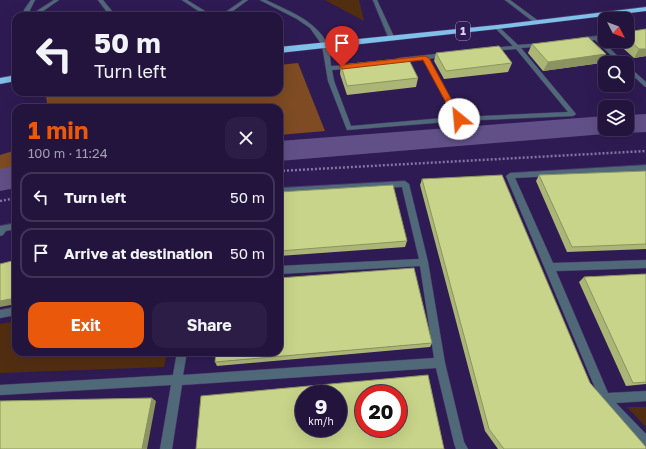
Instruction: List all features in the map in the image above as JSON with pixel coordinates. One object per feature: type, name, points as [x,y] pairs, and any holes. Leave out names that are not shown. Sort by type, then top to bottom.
[{"type":"highway","name":"1","points":[[283,50],[392,39],[646,9]]},
{"type":"highway","points":[[0,81],[12,77]]},
{"type":"street","points":[[27,12],[33,0]]},
{"type":"street","points":[[38,12],[57,0]]},
{"type":"street","points":[[100,0],[110,12]]},
{"type":"street","points":[[184,0],[204,12]]},
{"type":"street","points":[[262,0],[299,18],[312,27],[325,45],[331,81],[349,128],[459,119],[573,114],[517,47],[497,27]]},
{"type":"street","points":[[374,0],[392,39]]},
{"type":"street","points":[[507,0],[537,22]]},
{"type":"street","points":[[228,12],[242,1]]},
{"type":"street","points":[[572,41],[596,38],[615,56]]},
{"type":"street","points":[[486,50],[548,43]]},
{"type":"street","points":[[396,61],[448,55]]},
{"type":"street","points":[[425,58],[459,119]]},
{"type":"street","points":[[329,68],[358,65]]},
{"type":"street","points":[[634,74],[646,85]]},
{"type":"street","points":[[646,168],[510,176],[605,398],[646,442]]},
{"type":"street","points":[[283,191],[405,184],[424,262],[440,363],[459,443],[462,449]]},
{"type":"street","points":[[0,233],[3,228],[12,227]]},
{"type":"street","points":[[283,270],[424,262]]},
{"type":"street","points":[[550,267],[646,264]]},
{"type":"street","points":[[0,314],[12,312]]},
{"type":"street","points":[[166,449],[181,356]]},
{"type":"street","points":[[0,390],[440,363]]},
{"type":"street","points":[[605,398],[646,396]]},
{"type":"path","points":[[283,171],[646,151]]},
{"type":"path","points":[[0,201],[12,199]]},
{"type":"shaded area","points":[[325,0],[359,0],[364,21]]},
{"type":"shaded area","points":[[298,63],[325,131],[283,135],[283,104],[47,104],[46,96],[283,96],[283,65]]},
{"type":"shaded area","points":[[12,151],[12,172],[0,175],[0,155]]},
{"type":"shaded area","points":[[12,322],[12,356],[166,356],[164,367],[0,373],[0,324]]},
{"type":"shaded area","points":[[627,407],[646,407],[646,427]]},
{"type":"building","points":[[646,29],[646,49],[639,49],[634,44],[634,31]]},
{"type":"building","points":[[588,37],[606,54],[548,62],[532,44]]},
{"type":"building","points":[[499,46],[512,63],[446,71],[436,53]]},
{"type":"building","points":[[408,58],[418,78],[347,86],[341,65]]},
{"type":"building","points":[[646,171],[646,244],[572,247],[539,175]]},
{"type":"building","points":[[502,175],[590,383],[646,447],[646,449],[504,449],[489,429],[422,179]]},
{"type":"building","points":[[393,185],[407,241],[283,251],[283,192]]},
{"type":"building","points":[[12,261],[12,299],[0,301],[0,264]]},
{"type":"building","points":[[414,268],[432,343],[215,362],[216,356],[283,356],[283,278]]},
{"type":"building","points":[[646,274],[646,382],[633,383],[584,277]]},
{"type":"building","points":[[428,375],[444,449],[196,449],[201,396],[295,387],[295,437],[347,437],[347,385],[320,385]]},
{"type":"building","points":[[152,398],[142,449],[0,449],[0,401]]},
{"type":"waterway","points":[[634,124],[646,123]]},
{"type":"waterway","points":[[283,151],[598,125]]},
{"type":"waterway","points":[[0,180],[12,178]]},
{"type":"route","points":[[342,67],[425,58],[459,119]]}]
